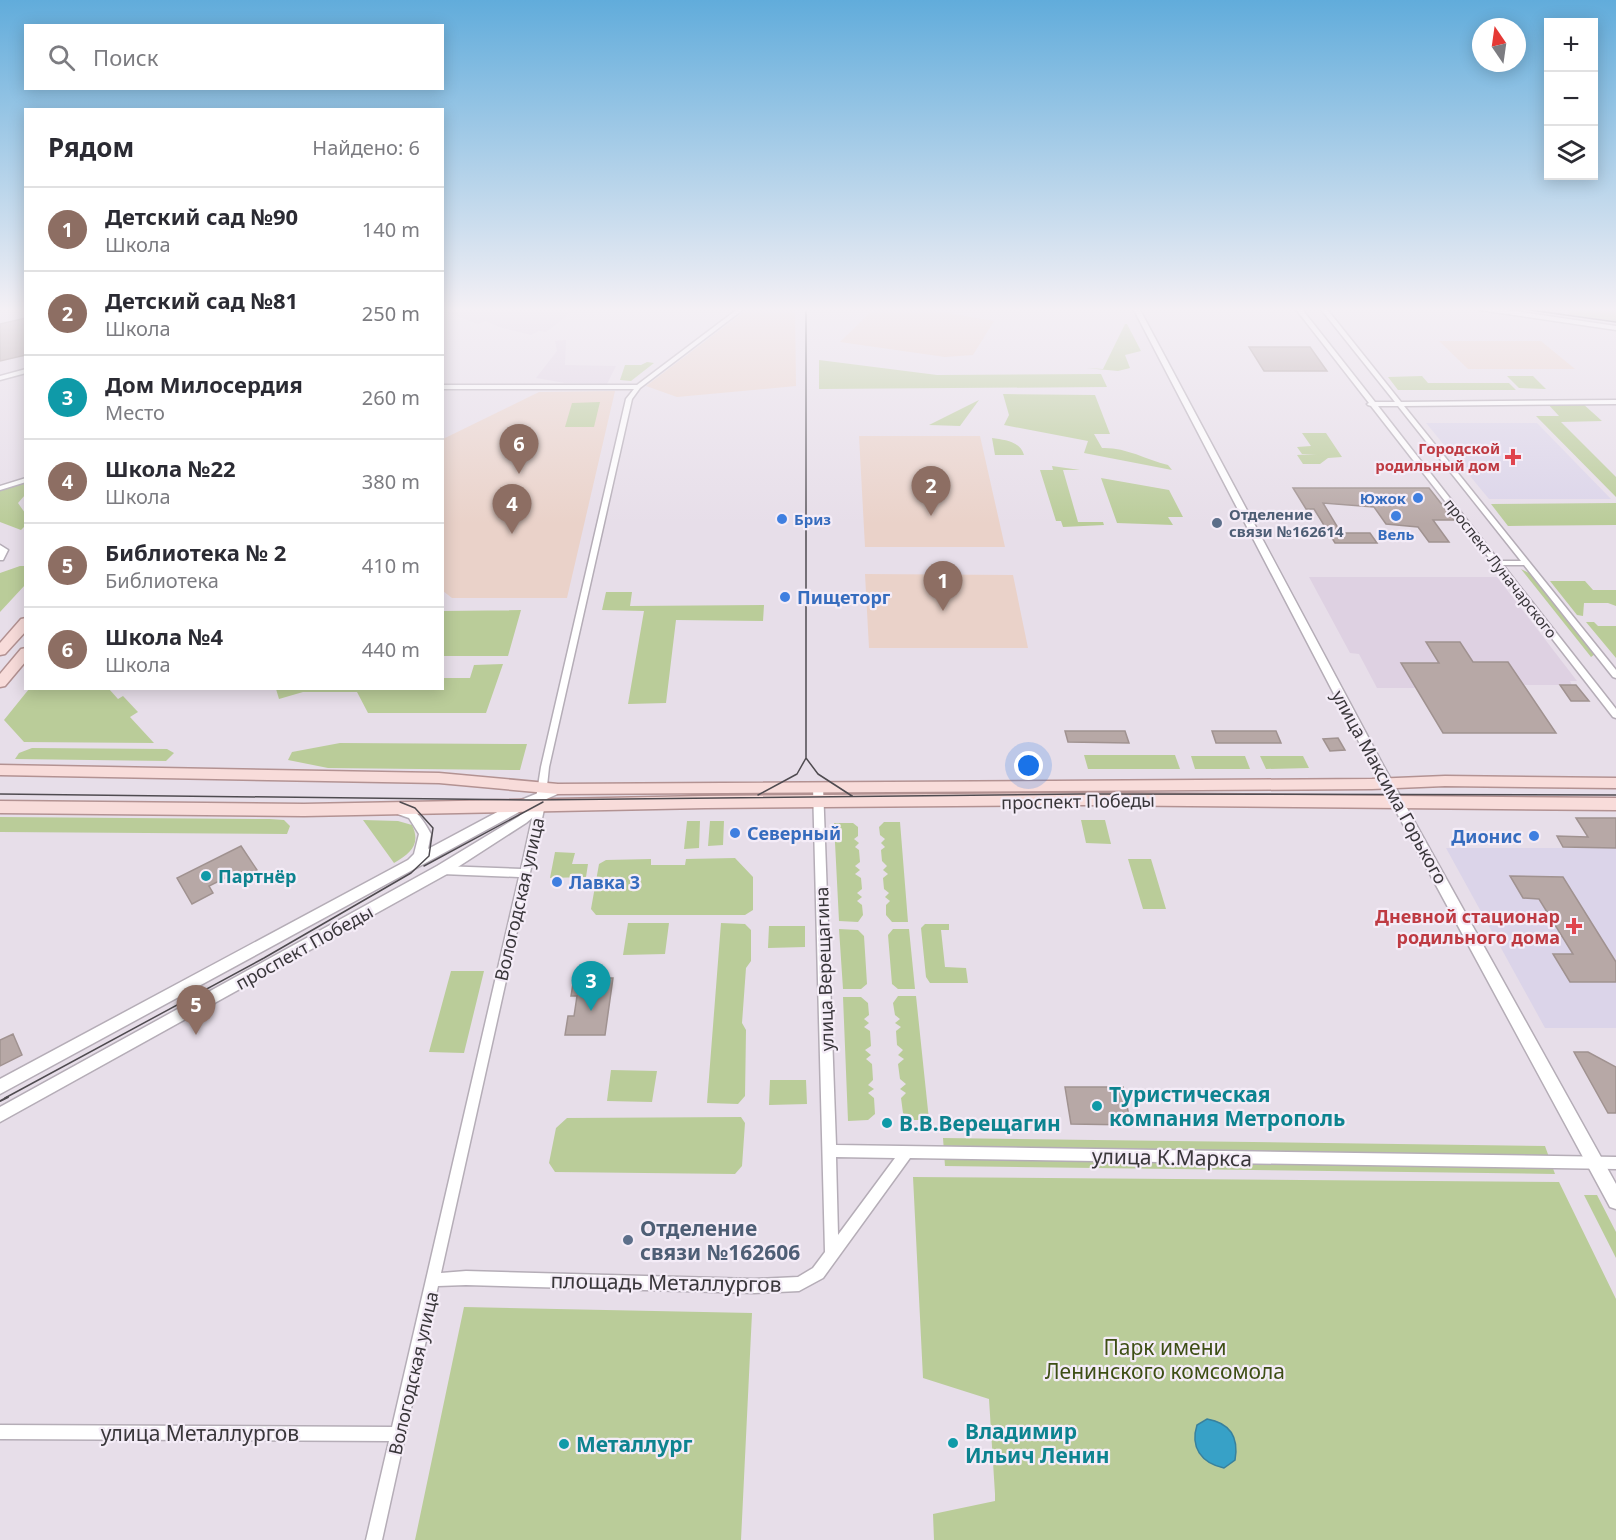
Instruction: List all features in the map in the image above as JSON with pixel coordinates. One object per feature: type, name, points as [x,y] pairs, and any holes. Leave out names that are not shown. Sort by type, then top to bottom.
[{"type":"main road","points":[[0,651],[24,624]]},
{"type":"main road","points":[[0,683],[24,654]]},
{"type":"main road","name":"проспект Победы","points":[[0,770],[480,781],[541,795],[818,794],[1439,781],[1616,783]]},
{"type":"main road","points":[[467,807],[485,797],[486,786],[480,781]]},
{"type":"main road","name":"проспект Победы","points":[[0,807],[304,810],[467,807],[520,805],[558,789],[1081,799],[1616,804]]},
{"type":"street","name":"Вологодская улица","points":[[374,1540],[434,1280],[629,399],[638,387],[647,380]]},
{"type":"street","name":"улица Максима Горького","points":[[1174,380],[1387,783],[1616,1201]]},
{"type":"street","name":"проспект Луначарского","points":[[1352,380],[1616,715]]},
{"type":"street","name":"проспект Луначарского","points":[[1380,380],[1504,531],[1526,563],[1616,675]]},
{"type":"street","points":[[444,387],[638,387]]},
{"type":"street","points":[[1370,404],[1616,402]]},
{"type":"street","points":[[0,488],[24,481]]},
{"type":"street","points":[[0,547],[4,550],[0,558]]},
{"type":"street","points":[[1497,563],[1526,563]]},
{"type":"street","name":"улица Верещагина","points":[[818,794],[830,1151]]},
{"type":"street","name":"проспект Победы","points":[[0,1115],[442,870],[522,820],[541,795]]},
{"type":"street","name":"проспект Победы","points":[[0,1087],[520,805]]},
{"type":"street","points":[[392,808],[413,815],[425,834],[420,856],[398,873]]},
{"type":"street","points":[[442,870],[524,873]]},
{"type":"street","points":[[830,1151],[832,1254]]},
{"type":"street","name":"улица К.Маркса","points":[[830,1151],[1616,1163]]},
{"type":"street","name":"площадь Металлургов","points":[[434,1280],[465,1278],[754,1286],[799,1284],[818,1273],[906,1153]]},
{"type":"street","name":"улица Металлургов","points":[[0,1432],[399,1434]]},
{"type":"shaded area","points":[[547,380],[609,380],[607,384],[565,383]]},
{"type":"shaded area","points":[[654,380],[796,380],[796,386],[677,397],[646,386]]},
{"type":"shaded area","points":[[615,391],[567,598],[452,598],[444,592],[444,439],[539,392]]},
{"type":"shaded area","name":"Городской родильный дом","points":[[1426,423],[1537,423],[1611,499],[1489,499]]},
{"type":"shaded area","points":[[859,436],[980,436],[1005,547],[865,547]]},
{"type":"shaded area","points":[[865,574],[1013,575],[1028,648],[869,648]]},
{"type":"shaded area","points":[[1309,577],[1497,577],[1577,681],[1570,681],[1572,685],[1523,685],[1508,662],[1473,662],[1460,642],[1427,642],[1439,663],[1401,663],[1416,688],[1377,688],[1359,654],[1350,653]]},
{"type":"shaded area","points":[[1446,848],[1616,848],[1616,1028],[1545,1028]]},
{"type":"green space","points":[[819,380],[1104,380],[1107,387],[819,389]]},
{"type":"green space","points":[[1390,380],[1425,380],[1428,383],[1509,383],[1516,390],[1398,390]]},
{"type":"green space","points":[[1511,380],[1537,380],[1546,389],[1519,388]]},
{"type":"green space","points":[[1003,394],[1095,395],[1110,434],[1094,434],[1102,448],[1119,449],[1135,454],[1168,465],[1172,470],[1084,453],[1088,441],[1004,425],[1009,415]]},
{"type":"green space","points":[[979,400],[960,426],[929,425]]},
{"type":"green space","points":[[600,402],[594,427],[565,427],[572,403]]},
{"type":"green space","points":[[1546,402],[1582,403],[1602,421],[1561,422],[1616,477],[1616,497],[1536,416],[1559,416]]},
{"type":"green space","points":[[1302,433],[1326,433],[1342,457],[1328,458],[1320,464],[1303,464],[1297,455],[1316,454],[1302,454],[1297,447],[1311,446]]},
{"type":"green space","points":[[992,438],[1016,444],[1024,455],[995,455]]},
{"type":"green space","points":[[1052,466],[1080,470],[1063,470],[1078,522],[1103,522],[1104,525],[1063,527],[1061,521],[1056,521],[1040,470],[1053,470]]},
{"type":"green space","points":[[1101,478],[1169,490],[1183,517],[1168,517],[1173,525],[1117,523]]},
{"type":"green space","points":[[24,483],[24,496],[18,503],[24,512],[24,527],[21,530],[0,522],[0,491]]},
{"type":"green space","points":[[1616,503],[1616,525],[1508,526],[1491,504]]},
{"type":"green space","points":[[24,566],[24,586],[0,612],[0,573]]},
{"type":"green space","points":[[1521,569],[1529,573],[1595,654],[1591,657]]},
{"type":"green space","points":[[1550,581],[1585,581],[1593,590],[1616,590],[1616,606],[1608,603],[1584,603],[1583,616],[1577,615]]},
{"type":"green space","points":[[606,592],[632,592],[630,606],[764,605],[763,621],[676,620],[666,703],[628,704],[644,611],[602,610]]},
{"type":"green space","points":[[521,610],[508,656],[444,656],[444,611]]},
{"type":"green space","points":[[1586,622],[1594,622],[1598,626],[1616,626],[1616,658]]},
{"type":"green space","points":[[503,664],[486,713],[368,713],[357,692],[303,692],[279,699],[276,690],[444,690],[444,678],[470,678],[474,665]]},
{"type":"green space","points":[[28,690],[110,690],[118,699],[123,696],[138,712],[130,717],[154,743],[24,742],[4,720]]},
{"type":"green space","points":[[340,743],[527,744],[520,770],[328,768],[288,760],[292,752]]},
{"type":"green space","points":[[32,748],[167,749],[174,753],[166,761],[15,759],[19,753]]},
{"type":"green space","points":[[1084,755],[1175,755],[1180,769],[1088,769]]},
{"type":"green space","points":[[1191,756],[1245,756],[1250,769],[1195,769]]},
{"type":"green space","points":[[1260,756],[1303,756],[1309,768],[1266,769]]},
{"type":"green space","points":[[0,817],[270,819],[284,820],[290,826],[287,834],[0,832]]},
{"type":"green space","points":[[363,820],[398,821],[412,825],[415,832],[415,843],[410,852],[394,863]]},
{"type":"green space","points":[[1081,820],[1105,820],[1111,844],[1086,843]]},
{"type":"green space","points":[[687,821],[700,821],[699,848],[684,849]]},
{"type":"green space","points":[[710,821],[724,821],[723,845],[708,846]]},
{"type":"green space","points":[[884,822],[900,822],[908,922],[892,922],[886,915],[886,905],[890,901],[885,897],[889,893],[884,889],[883,878],[888,874],[883,870],[887,866],[882,861],[881,850],[885,847],[881,843],[885,839],[880,835],[879,827]]},
{"type":"green space","points":[[834,823],[853,823],[858,827],[858,836],[854,839],[859,843],[855,847],[859,850],[860,862],[855,866],[860,870],[855,874],[861,878],[862,889],[857,893],[862,897],[857,901],[862,905],[863,915],[858,922],[839,921]]},
{"type":"green space","points":[[555,852],[575,853],[572,864],[588,864],[586,877],[550,878]]},
{"type":"green space","points":[[735,858],[753,877],[753,910],[745,915],[596,915],[591,909],[599,864],[606,860],[651,859],[651,865],[685,865],[686,859]]},
{"type":"green space","points":[[1128,859],[1151,859],[1166,909],[1143,909]]},
{"type":"green space","points":[[628,923],[669,923],[665,954],[623,955]]},
{"type":"green space","points":[[721,923],[745,924],[751,930],[751,961],[746,968],[742,1023],[746,1030],[745,1096],[738,1104],[707,1103]]},
{"type":"green space","points":[[925,924],[949,924],[949,930],[941,930],[945,967],[966,968],[968,983],[930,983],[926,977],[921,928]]},
{"type":"green space","points":[[769,926],[805,926],[805,947],[768,948]]},
{"type":"green space","points":[[839,929],[858,930],[864,936],[867,984],[861,989],[843,989]]},
{"type":"green space","points":[[893,929],[909,929],[915,989],[898,989],[892,984],[888,935]]},
{"type":"green space","points":[[451,971],[484,971],[464,1053],[429,1052]]},
{"type":"green space","points":[[898,996],[916,996],[929,1120],[910,1120],[903,1113],[901,1098],[906,1093],[900,1089],[906,1084],[900,1079],[898,1064],[904,1059],[898,1055],[903,1050],[897,1045],[896,1031],[901,1027],[895,1023],[900,1019],[895,1015],[893,1003]]},
{"type":"green space","points":[[843,997],[861,997],[868,1003],[869,1015],[864,1019],[869,1023],[864,1027],[870,1031],[871,1046],[865,1050],[871,1055],[866,1059],[872,1064],[873,1080],[868,1085],[874,1089],[868,1093],[874,1098],[875,1114],[868,1120],[848,1121]]},
{"type":"green space","points":[[611,1070],[657,1071],[652,1102],[607,1101]]},
{"type":"green space","points":[[770,1080],[806,1080],[807,1104],[769,1105]]},
{"type":"green space","points":[[741,1117],[745,1123],[742,1166],[735,1174],[555,1172],[549,1163],[556,1128],[567,1118]]},
{"type":"green space","points":[[943,1138],[1545,1146],[1555,1174],[945,1166]]},
{"type":"green space","name":"Парк имени Ленинского комсомола","points":[[913,1177],[1559,1182],[1616,1299],[1616,1540],[934,1540],[933,1514],[995,1501],[995,1494],[989,1399],[923,1378]]},
{"type":"green space","points":[[1584,1195],[1597,1195],[1616,1232],[1616,1258]]},
{"type":"green space","points":[[464,1307],[752,1313],[741,1540],[415,1540]]},
{"type":"water","points":[[1207,1419],[1222,1424],[1234,1438],[1235,1460],[1224,1468],[1209,1462],[1196,1447],[1197,1425]]},
{"type":"building","points":[[1293,488],[1429,488],[1454,520],[1433,520],[1449,542],[1429,542],[1418,527],[1386,524],[1374,507],[1323,503],[1341,533],[1370,533],[1377,543],[1335,543],[1314,509],[1306,509]]},
{"type":"building","points":[[1426,642],[1460,642],[1473,662],[1508,662],[1556,733],[1443,733],[1401,663],[1439,663]]},
{"type":"building","points":[[1560,685],[1576,685],[1589,701],[1571,701]]},
{"type":"building","points":[[1065,731],[1125,731],[1129,743],[1068,742]]},
{"type":"building","points":[[1212,731],[1276,731],[1281,743],[1216,743]]},
{"type":"building","points":[[1338,738],[1345,750],[1330,751],[1323,739]]},
{"type":"building","points":[[1576,818],[1616,818],[1616,848],[1563,847],[1557,836],[1588,837]]},
{"type":"building","name":"Партнёр","points":[[241,846],[257,870],[239,880],[235,873],[209,886],[213,893],[192,904],[177,878]]},
{"type":"building","name":"Дневной стационар родильного дома","points":[[1510,876],[1563,877],[1616,962],[1616,982],[1570,982],[1553,954],[1573,954],[1539,899],[1523,898]]},
{"type":"building","points":[[574,978],[613,978],[605,1035],[565,1035],[568,1016],[574,1016],[577,996],[571,996]]},
{"type":"building","points":[[13,1034],[22,1055],[0,1066],[0,1040]]},
{"type":"building","points":[[1574,1052],[1588,1052],[1616,1067],[1616,1113],[1608,1113]]},
{"type":"building","name":"Туристическая компания Метрополь","points":[[1065,1087],[1123,1087],[1131,1125],[1071,1124]]},
{"type":"tram line","points":[[806,380],[806,758]]},
{"type":"tram line","points":[[758,795],[797,774],[806,758]]},
{"type":"tram line","points":[[806,758],[818,774],[852,796]]},
{"type":"tram line","points":[[0,794],[531,800],[1080,794],[1616,795]]},
{"type":"tram line","points":[[5,1098],[264,958],[411,873],[429,856],[433,828],[415,808],[400,802]]},
{"type":"tram line","points":[[424,866],[543,802]]},
{"type":"tram line","points":[[0,1101],[8,1097]]},
{"type":"place","name":"Городской родильный дом","points":[[1513,457]]},
{"type":"place","name":"Школа №4","points":[[519,474]]},
{"type":"place","name":"Южок","points":[[1418,498]]},
{"type":"place","name":"Детский сад №81","points":[[931,516]]},
{"type":"place","name":"Вель","points":[[1396,516]]},
{"type":"place","name":"Бриз","points":[[782,519]]},
{"type":"place","name":"Отделение связи №162614","points":[[1217,523]]},
{"type":"place","name":"Школа №22","points":[[512,534]]},
{"type":"place","name":"Пищеторг","points":[[785,597]]},
{"type":"place","name":"Детский сад №90","points":[[943,611]]},
{"type":"place","name":"Северный","points":[[735,833]]},
{"type":"place","name":"Дионис","points":[[1534,836]]},
{"type":"place","name":"Партнёр","points":[[206,876]]},
{"type":"place","name":"Лавка 3","points":[[557,882]]},
{"type":"place","name":"Дневной стационар родильного дома","points":[[1574,926]]},
{"type":"place","name":"Дом Милосердия","points":[[591,1011]]},
{"type":"place","name":"Библиотека № 2","points":[[196,1035]]},
{"type":"place","name":"Туристическая компания Метрополь","points":[[1097,1106]]},
{"type":"place","name":"В.В.Верещагин","points":[[887,1123]]},
{"type":"place","name":"Отделение связи №162606","points":[[628,1240]]},
{"type":"place","name":"Владимир Ильич Ленин","points":[[953,1443]]},
{"type":"place","name":"Металлург","points":[[564,1444]]}]
